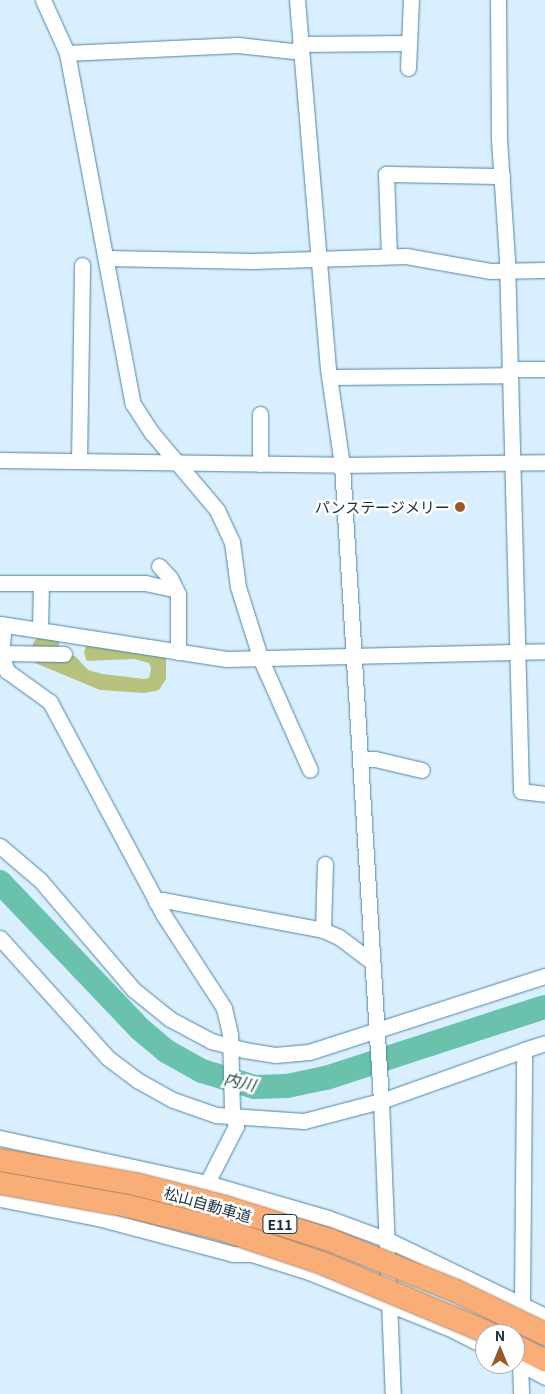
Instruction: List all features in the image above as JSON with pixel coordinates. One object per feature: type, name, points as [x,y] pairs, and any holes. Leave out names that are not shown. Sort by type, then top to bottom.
[{"type":"highway","name":"松山自動車道","points":[[0,1160],[135,1184],[225,1207],[330,1240],[454,1290],[545,1334]]},
{"type":"highway","name":"松山自動車道","points":[[0,1183],[128,1206],[221,1229],[322,1263],[475,1327]]},
{"type":"highway","points":[[525,1357],[545,1360]]},
{"type":"street","points":[[43,0],[67,52],[134,404],[152,433],[181,464],[217,510],[232,542],[238,587],[261,660],[310,770]]},
{"type":"street","points":[[297,0],[318,258],[330,377],[342,465],[381,1098],[393,1394]]},
{"type":"street","points":[[408,68],[411,0]]},
{"type":"street","points":[[498,0],[521,791],[545,794]]},
{"type":"street","points":[[67,52],[238,45],[300,48],[409,42]]},
{"type":"street","points":[[389,256],[386,174],[502,176]]},
{"type":"street","points":[[106,258],[253,261],[389,256],[507,271],[545,270]]},
{"type":"street","points":[[79,461],[82,265]]},
{"type":"street","points":[[330,377],[509,372],[545,369]]},
{"type":"street","points":[[260,414],[260,464]]},
{"type":"street","points":[[0,460],[342,465],[545,462]]},
{"type":"street","points":[[159,566],[170,578],[178,594],[178,652]]},
{"type":"street","points":[[0,583],[145,583],[174,589]]},
{"type":"street","points":[[40,630],[41,584]]},
{"type":"street","points":[[207,1182],[233,1137],[236,1126],[233,1114],[231,1049],[224,1008],[156,902],[50,702],[7,671],[0,655],[2,625],[178,652],[261,660],[545,651]]},
{"type":"street","points":[[0,655],[64,654]]},
{"type":"street","points":[[360,759],[375,759],[422,770]]},
{"type":"street","points":[[0,846],[40,880],[134,990],[170,1019],[211,1041],[231,1049],[275,1055],[309,1052],[545,976]]},
{"type":"street","points":[[323,930],[325,864]]},
{"type":"street","points":[[156,902],[164,900],[323,930],[339,937],[372,962]]},
{"type":"street","points":[[0,938],[108,1058],[137,1080],[172,1100],[233,1114],[304,1120],[381,1098],[545,1043]]},
{"type":"street","points":[[522,1303],[524,1050]]},
{"type":"street","points":[[0,1138],[207,1182],[388,1240],[522,1303],[545,1316]]},
{"type":"street","points":[[0,1199],[98,1218],[234,1254],[252,1254],[309,1272],[475,1342]]},
{"type":"street","points":[[525,1362],[545,1377]]},
{"type":"street","points":[[519,1374],[521,1394]]},
{"type":"green space","points":[[39,636],[59,639],[59,648],[67,655],[75,656],[88,670],[103,674],[144,679],[149,678],[151,669],[149,663],[134,659],[87,661],[84,653],[87,642],[166,656],[166,679],[159,690],[145,693],[100,690],[35,663],[32,658],[33,643]]},
{"type":"waterway","name":"内川","points":[[0,882],[140,1029],[166,1051],[202,1071],[255,1087],[287,1086],[326,1078],[545,1007]]},
{"type":"place","name":"パンステージメリー","points":[[460,507]]}]
